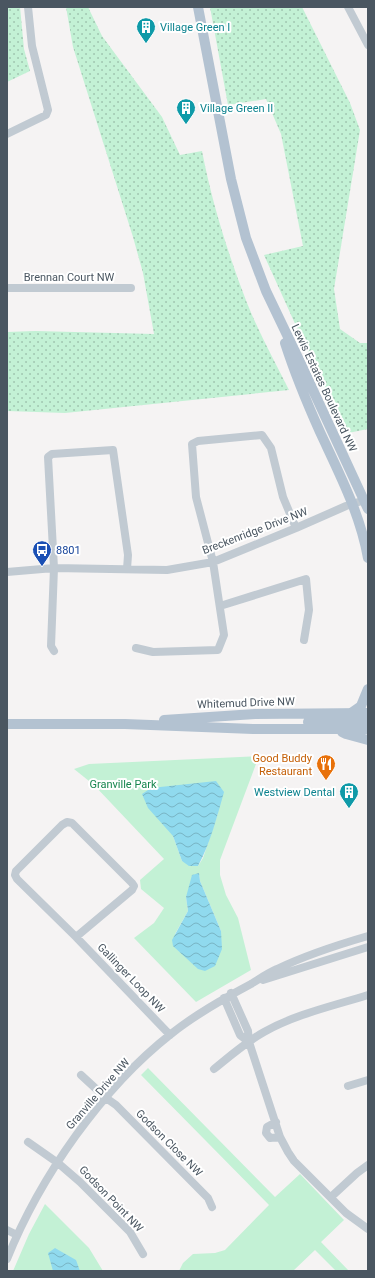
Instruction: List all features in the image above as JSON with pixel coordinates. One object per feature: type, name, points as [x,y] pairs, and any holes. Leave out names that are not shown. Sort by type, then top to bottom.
[{"type":"main road","name":"Lewis Estates Boulevard NW","points":[[198,7],[232,186],[246,238],[266,291],[279,320],[367,502]]},
{"type":"main road","name":"Lewis Estates Boulevard NW","points":[[279,320],[296,376],[352,504],[362,532],[368,558]]},
{"type":"main road","points":[[351,714],[361,706],[368,689]]},
{"type":"main road","name":"Whitemud Drive NW","points":[[125,724],[200,717],[255,714],[368,713]]},
{"type":"main road","points":[[277,728],[309,722],[368,720]]},
{"type":"main road","name":"Whitemud Drive NW","points":[[7,724],[125,724],[368,729]]},
{"type":"main road","points":[[337,729],[346,734],[368,740]]},
{"type":"street","points":[[7,134],[46,115],[48,110],[32,46],[28,7]]},
{"type":"street","points":[[348,7],[368,45]]},
{"type":"street","name":"Brennan Court NW","points":[[7,288],[131,288]]},
{"type":"street","points":[[136,648],[153,652],[218,650],[224,635],[213,562],[196,497],[192,444],[198,441],[262,435],[271,448],[283,497],[296,528]]},
{"type":"street","points":[[54,651],[51,646],[54,568],[48,457],[52,454],[113,450],[128,555],[127,569]]},
{"type":"street","name":"Breckenridge Drive NW","points":[[7,572],[54,568],[167,570],[213,562],[352,504],[367,502]]},
{"type":"street","points":[[220,606],[306,580],[309,610],[304,640]]},
{"type":"street","name":"Gallinger Loop NW","points":[[76,937],[132,890],[134,886],[132,882],[72,823],[67,822],[62,825],[16,871],[15,875],[17,879],[76,937],[170,1034]]},
{"type":"street","name":"Granville Drive NW","points":[[7,1259],[17,1235],[41,1190],[82,1128],[106,1098],[137,1065],[170,1034],[198,1014],[232,993],[276,969],[327,949],[368,936]]},
{"type":"street","name":"Granville Drive NW","points":[[250,984],[368,947]]},
{"type":"street","points":[[232,993],[248,1031],[249,1042],[280,1137],[285,1146],[294,1161],[346,1213],[368,1229]]},
{"type":"street","points":[[214,1068],[249,1042],[268,1030],[289,1020],[368,995]]},
{"type":"street","points":[[224,998],[240,1035],[249,1042]]},
{"type":"street","name":"Godson Close NW","points":[[81,1075],[116,1105],[208,1198],[212,1207]]},
{"type":"street","points":[[348,1086],[368,1080]]},
{"type":"street","points":[[276,1122],[267,1127],[266,1133],[270,1138],[280,1137]]},
{"type":"street","name":"Godson Point NW","points":[[28,1142],[78,1179],[130,1232],[143,1254]]},
{"type":"street","points":[[330,1197],[368,1165]]},
{"type":"street","points":[[7,1230],[17,1235]]},
{"type":"green space","points":[[7,7],[20,7],[24,49],[30,71],[7,82]]},
{"type":"green space","points":[[66,7],[88,7],[102,36],[162,117],[180,155],[202,151],[216,209],[240,285],[267,347],[289,390],[65,413],[7,411],[7,332],[35,331],[154,334],[143,273],[73,47]]},
{"type":"green space","points":[[210,7],[302,7],[350,103],[360,130],[334,289],[340,329],[360,343],[368,343],[368,429],[348,433],[315,368],[264,255],[303,246],[281,134],[266,99],[228,105]]},
{"type":"green space","name":"Granville Park","points":[[259,756],[220,860],[220,875],[226,895],[238,918],[251,970],[196,1002],[134,938],[154,923],[164,908],[141,889],[140,880],[164,859],[94,785],[74,769],[89,764]],"holes":[[[218,813],[203,858],[198,866],[182,861],[173,836]],[[199,874],[200,881],[221,931],[175,934],[188,911],[186,897]]]},
{"type":"green space","points":[[148,1068],[275,1197],[300,1174],[344,1220],[321,1242],[349,1271],[336,1271],[315,1250],[293,1271],[179,1271],[183,1263],[193,1254],[215,1253],[225,1250],[269,1205],[141,1075]]},
{"type":"green space","points":[[45,1204],[89,1248],[103,1271],[13,1271],[29,1234]]},
{"type":"water","points":[[216,781],[224,792],[213,830],[198,866],[189,866],[182,861],[173,836],[148,808],[142,794],[151,788]]},
{"type":"water","points":[[199,873],[200,881],[221,931],[222,949],[215,966],[205,971],[198,969],[173,946],[172,940],[188,911],[186,897],[192,875]]},
{"type":"water","points":[[55,1248],[76,1260],[80,1271],[53,1271],[48,1253]]},
{"type":"place","name":"Village Green I","points":[[146,44]]},
{"type":"place","name":"Village Green II","points":[[186,125]]},
{"type":"place","name":"8801","points":[[42,567]]},
{"type":"place","name":"Good Buddy Restaurant","points":[[326,781]]},
{"type":"place","name":"Westview Dental","points":[[349,809]]}]
